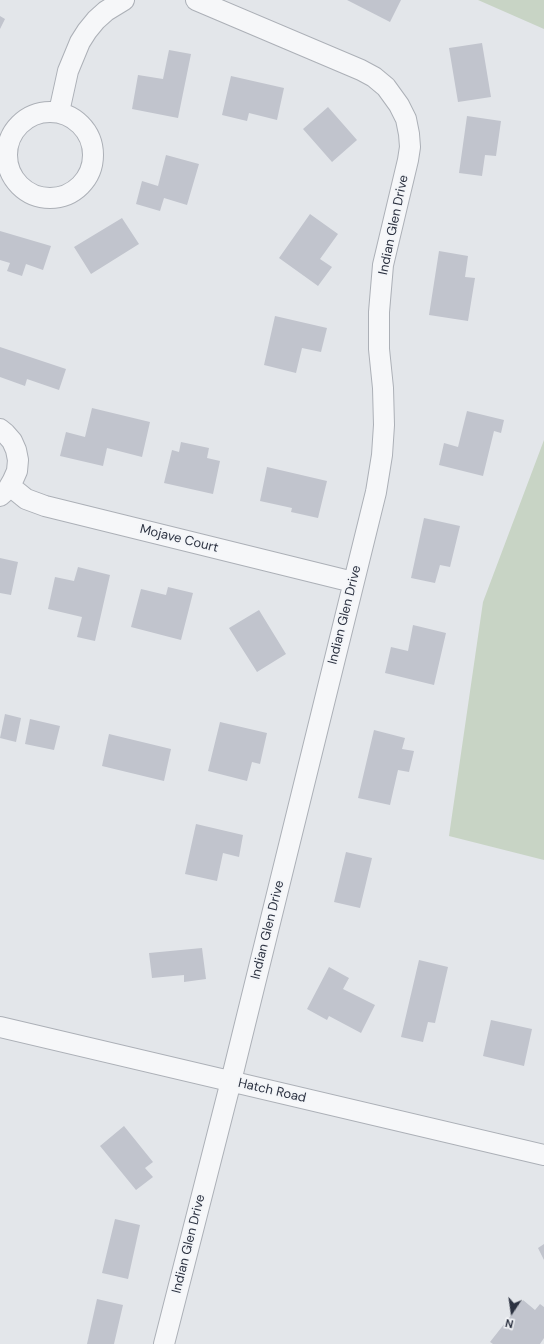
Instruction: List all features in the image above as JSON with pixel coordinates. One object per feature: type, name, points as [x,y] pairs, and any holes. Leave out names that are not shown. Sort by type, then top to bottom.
[{"type":"street","points":[[59,112],[68,70],[80,42],[96,20],[106,11],[124,0]]},
{"type":"street","name":"Indian Glen Drive","points":[[164,1344],[231,1081],[376,492],[382,455],[384,410],[379,312],[383,265],[408,160],[409,141],[406,119],[399,105],[393,96],[374,77],[354,67],[196,0]]},
{"type":"street","points":[[48,111],[59,112],[70,116],[79,123],[86,132],[91,142],[93,153],[92,164],[85,180],[73,192],[52,198],[40,197],[20,187],[13,178],[8,168],[6,156],[7,145],[11,135],[18,125],[26,118],[37,113],[48,111]]},
{"type":"street","name":"Mojave Court","points":[[0,429],[12,441],[17,455],[17,471],[14,480],[5,491],[45,506],[353,582]]},
{"type":"street","name":"Hatch Road","points":[[0,1027],[544,1155]]},
{"type":"green space","points":[[478,0],[544,0],[544,29]]},
{"type":"green space","points":[[544,440],[544,860],[449,836],[483,602]]},
{"type":"building","points":[[347,0],[401,0],[390,22]]},
{"type":"building","points":[[0,16],[5,19],[0,29]]},
{"type":"building","points":[[482,43],[491,97],[458,102],[449,48]]},
{"type":"building","points":[[169,50],[191,54],[178,118],[132,109],[138,75],[163,79]]},
{"type":"building","points":[[231,76],[284,88],[277,120],[249,113],[247,121],[222,115]]},
{"type":"building","points":[[328,107],[357,140],[332,162],[303,129]]},
{"type":"building","points":[[467,116],[501,121],[496,156],[485,155],[482,176],[459,173]]},
{"type":"building","points":[[166,155],[199,164],[187,205],[164,198],[160,211],[136,204],[142,181],[158,186]]},
{"type":"building","points":[[310,214],[338,234],[320,259],[332,267],[318,286],[279,258]]},
{"type":"building","points":[[122,218],[139,244],[91,274],[74,247]]},
{"type":"building","points":[[0,231],[51,246],[43,270],[26,264],[22,276],[7,271],[10,263],[0,260]]},
{"type":"building","points":[[439,251],[468,256],[465,277],[475,278],[468,321],[429,315]]},
{"type":"building","points":[[275,316],[327,328],[321,352],[302,348],[296,373],[264,365]]},
{"type":"building","points":[[0,347],[66,369],[59,390],[27,379],[25,386],[0,377]]},
{"type":"building","points":[[92,408],[150,422],[142,457],[107,448],[103,466],[60,456],[66,432],[85,437]]},
{"type":"building","points":[[467,411],[504,420],[501,433],[494,431],[483,476],[439,465],[444,443],[458,447]]},
{"type":"building","points":[[181,442],[209,448],[207,458],[220,461],[213,494],[164,483],[172,450],[179,452]]},
{"type":"building","points":[[267,467],[327,481],[318,518],[291,512],[292,508],[260,501]]},
{"type":"building","points":[[424,518],[460,526],[450,567],[440,565],[435,583],[411,578]]},
{"type":"building","points":[[0,558],[18,562],[11,595],[0,593]]},
{"type":"building","points":[[78,567],[110,575],[95,641],[77,637],[82,617],[48,609],[55,577],[74,581]]},
{"type":"building","points":[[168,587],[193,593],[181,640],[131,627],[141,589],[166,595]]},
{"type":"building","points":[[259,610],[286,654],[257,672],[229,628]]},
{"type":"building","points":[[413,625],[446,633],[434,685],[385,673],[391,647],[408,651]]},
{"type":"building","points":[[5,714],[21,718],[16,742],[0,738]]},
{"type":"building","points":[[30,719],[60,726],[54,750],[25,744]]},
{"type":"building","points":[[220,722],[267,733],[260,764],[252,762],[247,781],[208,771]]},
{"type":"building","points":[[374,730],[405,738],[402,749],[414,751],[409,772],[398,770],[390,805],[358,798]]},
{"type":"building","points":[[109,734],[171,749],[164,781],[102,766]]},
{"type":"building","points":[[196,824],[243,835],[239,857],[223,853],[217,881],[185,874]]},
{"type":"building","points":[[346,852],[372,858],[360,908],[334,902]]},
{"type":"building","points":[[202,948],[206,979],[184,982],[184,975],[152,978],[149,953]]},
{"type":"building","points":[[419,960],[448,967],[435,1023],[428,1022],[423,1042],[401,1037]]},
{"type":"building","points":[[329,967],[349,978],[343,989],[375,1005],[361,1033],[329,1016],[327,1020],[307,1009]]},
{"type":"building","points":[[491,1020],[532,1029],[524,1066],[483,1056]]},
{"type":"building","points":[[124,1126],[153,1162],[145,1168],[153,1177],[136,1190],[100,1146]]},
{"type":"building","points":[[115,1219],[140,1225],[128,1279],[102,1273]]},
{"type":"building","points":[[544,1244],[544,1260],[538,1248]]},
{"type":"building","points":[[97,1299],[123,1305],[114,1344],[87,1344]]},
{"type":"building","points":[[523,1300],[535,1310],[540,1304],[544,1307],[544,1338],[540,1344],[493,1344],[490,1342]]}]
